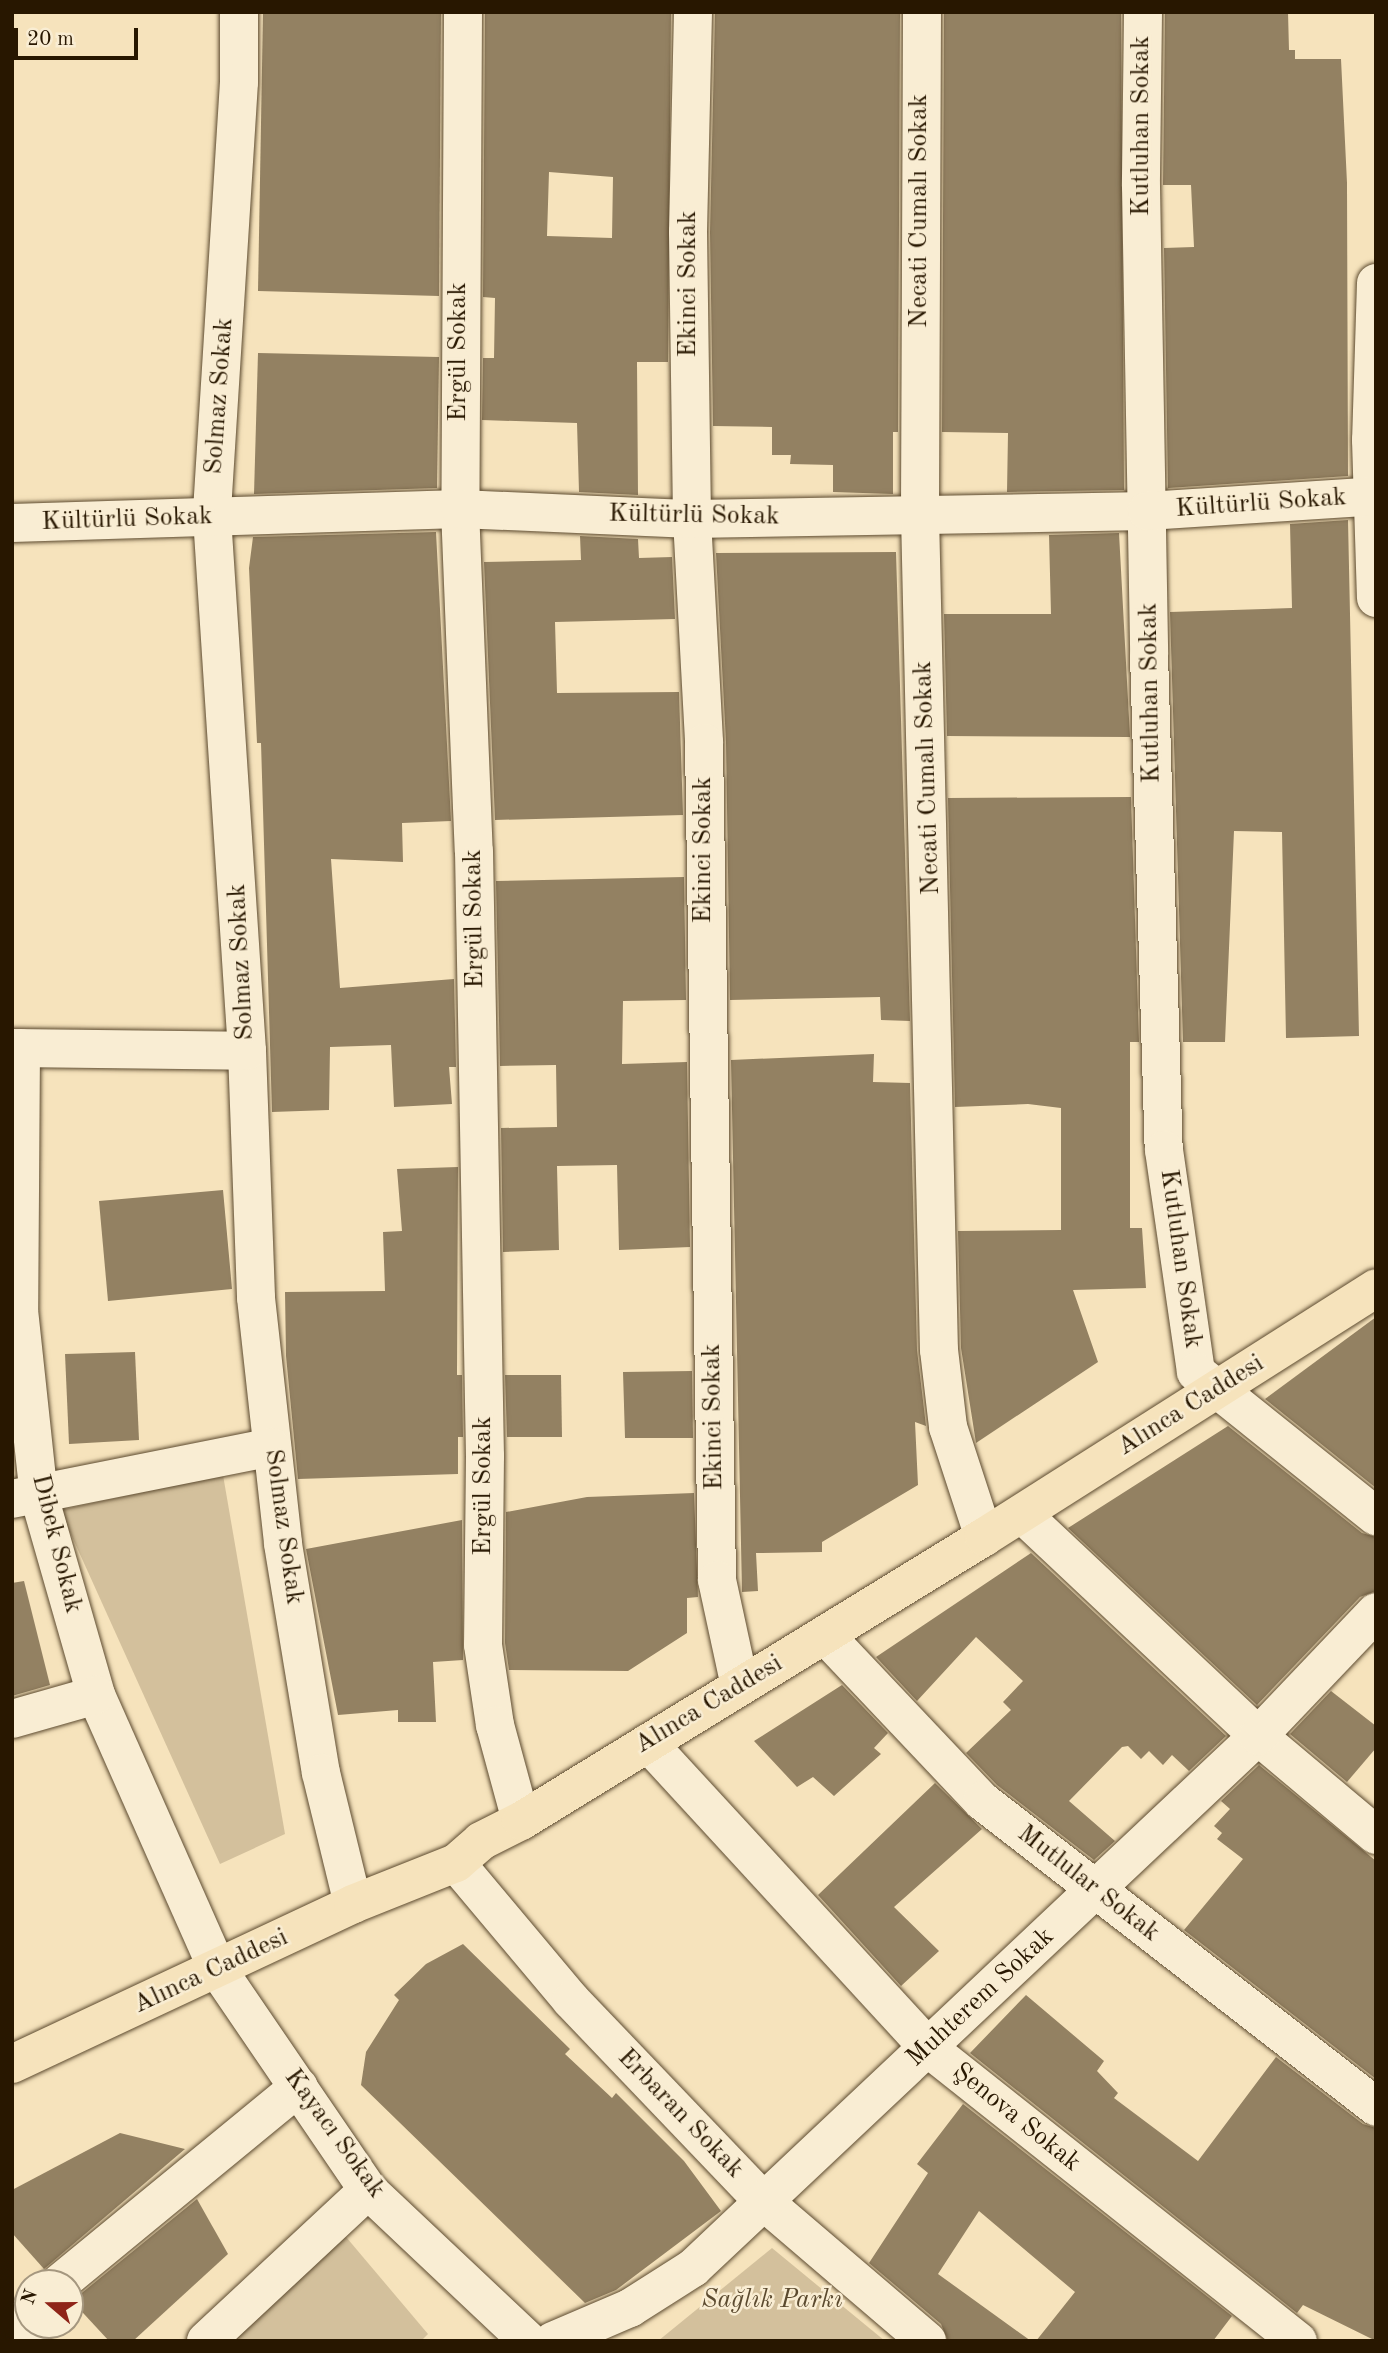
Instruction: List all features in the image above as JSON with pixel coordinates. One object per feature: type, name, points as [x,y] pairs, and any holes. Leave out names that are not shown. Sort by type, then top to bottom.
[{"type":"main road","name":"Alınca Caddesi","points":[[12,2064],[218,1970],[353,1904],[456,1863],[481,1841],[521,1821],[1022,1514],[1207,1380],[1376,1288]]},
{"type":"street","name":"Solmaz Sokak","points":[[239,12],[239,82],[212,517],[247,1051],[256,1298],[272,1447],[321,1773],[353,1904]]},
{"type":"street","name":"Ergül Sokak","points":[[463,12],[460,509],[474,865],[485,1456],[483,1645],[495,1725],[521,1821]]},
{"type":"street","name":"Ekinci Sokak","points":[[693,12],[688,232],[692,519],[704,743],[717,1580],[740,1686]]},
{"type":"street","name":"Necati Cumalı Sokak","points":[[922,12],[920,515],[939,1350],[948,1427],[984,1538]]},
{"type":"street","name":"Kutluhan Sokak","points":[[1143,12],[1147,511],[1164,1150],[1207,1380]]},
{"type":"street","points":[[1376,283],[1376,598]]},
{"type":"street","name":"Kültürlü Sokak","points":[[12,523],[460,509],[692,519],[1147,511],[1375,496]]},
{"type":"street","points":[[16,1048],[247,1051]]},
{"type":"street","name":"Dibek Sokak","points":[[16,1048],[15,1310],[26,1498],[96,1695],[218,1970]]},
{"type":"street","points":[[1207,1380],[1376,1516]]},
{"type":"street","points":[[26,1498],[272,1447]]},
{"type":"street","points":[[1022,1514],[1258,1736],[1376,1835]]},
{"type":"street","name":"Muhterem Sokak","points":[[553,2341],[630,2308],[693,2268],[762,2200],[1095,1892],[1258,1736],[1376,1612]]},
{"type":"street","name":"Mutlular Sokak","points":[[825,1634],[982,1801],[1095,1892],[1238,1997],[1376,2107]]},
{"type":"street","points":[[12,1719],[96,1695]]},
{"type":"street","name":"Şenova Sokak","points":[[648,1742],[928,2048],[1298,2341]]},
{"type":"street","name":"Erbaran Sokak","points":[[456,1863],[571,2000],[762,2200],[927,2341]]},
{"type":"street","name":"Kayacı Sokak","points":[[218,1970],[368,2189],[528,2341]]},
{"type":"street","points":[[77,2269],[299,2087]]},
{"type":"street","points":[[206,2341],[368,2189]]},
{"type":"green space","points":[[223,1475],[285,1834],[220,1864],[60,1510]]},
{"type":"green space","points":[[341,2231],[428,2334],[421,2341],[224,2341]]},
{"type":"green space","name":"Sağlık Parkı","points":[[772,2248],[885,2341],[658,2341]]},
{"type":"building","points":[[263,12],[441,12],[439,296],[258,291]]},
{"type":"building","points":[[485,12],[671,12],[668,362],[637,362],[638,495],[579,492],[577,423],[482,420],[483,358],[494,358],[495,298],[483,297]],"holes":[[[549,172],[613,177],[612,238],[547,236]]]},
{"type":"building","points":[[715,12],[900,12],[898,432],[893,432],[893,494],[833,492],[833,465],[790,464],[791,455],[772,455],[772,427],[713,426],[710,232]]},
{"type":"building","points":[[944,12],[1121,12],[1124,490],[1007,492],[1008,433],[942,432]]},
{"type":"building","points":[[1165,12],[1288,12],[1289,50],[1295,50],[1295,59],[1341,59],[1347,183],[1348,476],[1168,488],[1164,248],[1194,247],[1191,185],[1163,185]]},
{"type":"building","points":[[258,353],[439,357],[437,488],[254,494]]},
{"type":"building","points":[[1348,520],[1359,1036],[1286,1038],[1282,832],[1234,831],[1225,1042],[1183,1042],[1170,612],[1292,608],[1290,524]]},
{"type":"building","points":[[436,532],[451,821],[402,823],[403,862],[331,859],[340,988],[454,979],[456,1067],[449,1067],[452,1104],[394,1107],[391,1045],[330,1047],[329,1110],[272,1112],[261,743],[257,743],[249,568],[253,537]]},
{"type":"building","points":[[1119,533],[1130,737],[947,736],[944,614],[1051,614],[1049,535]]},
{"type":"building","points":[[580,536],[638,539],[639,558],[672,557],[675,619],[555,622],[557,693],[679,692],[683,815],[495,820],[484,562],[581,560]]},
{"type":"building","points":[[896,552],[910,1021],[881,1020],[880,997],[730,1000],[726,742],[716,553]]},
{"type":"building","points":[[1131,797],[1139,1042],[1130,1042],[1130,1228],[1142,1228],[1146,1288],[1073,1290],[1098,1362],[976,1443],[961,1348],[958,1231],[1061,1230],[1061,1108],[1028,1104],[955,1107],[948,798]]},
{"type":"building","points":[[684,877],[686,1000],[623,1001],[622,1064],[687,1062],[690,1247],[619,1250],[617,1165],[557,1166],[559,1250],[503,1252],[501,1128],[557,1127],[556,1065],[500,1066],[496,881]]},
{"type":"building","points":[[874,1054],[873,1082],[910,1083],[917,1350],[926,1426],[915,1422],[918,1485],[822,1542],[822,1552],[756,1553],[758,1591],[742,1592],[731,1060]]},
{"type":"building","points":[[458,1167],[457,1375],[462,1375],[463,1437],[458,1437],[458,1474],[298,1479],[286,1356],[285,1292],[385,1291],[383,1232],[402,1231],[397,1169]]},
{"type":"building","points":[[223,1190],[232,1289],[108,1301],[99,1201]]},
{"type":"building","points":[[1376,1317],[1376,1488],[1265,1399]]},
{"type":"building","points":[[135,1352],[139,1440],[69,1444],[65,1354]]},
{"type":"building","points":[[692,1371],[693,1438],[625,1438],[623,1372]]},
{"type":"building","points":[[505,1375],[561,1375],[562,1437],[507,1437]]},
{"type":"building","points":[[1228,1426],[1362,1533],[1376,1537],[1376,1591],[1360,1597],[1257,1705],[1068,1528]]},
{"type":"building","points":[[694,1493],[698,1597],[687,1598],[687,1633],[628,1671],[509,1670],[505,1643],[506,1512],[587,1497]]},
{"type":"building","points":[[462,1520],[463,1660],[433,1662],[436,1722],[398,1722],[398,1710],[338,1715],[306,1549]]},
{"type":"building","points":[[1031,1553],[1226,1736],[1189,1771],[1172,1755],[1163,1765],[1149,1751],[1141,1759],[1128,1746],[1122,1747],[1069,1801],[1115,1841],[1094,1860],[997,1785],[966,1753],[1011,1710],[1003,1702],[1023,1681],[976,1637],[917,1701],[876,1657]]},
{"type":"building","points":[[24,1581],[50,1685],[12,1696],[12,1583]]},
{"type":"building","points":[[842,1685],[888,1733],[874,1748],[881,1754],[834,1796],[813,1777],[797,1787],[754,1741]]},
{"type":"building","points":[[1331,1691],[1376,1726],[1376,1748],[1347,1782],[1290,1734]]},
{"type":"building","points":[[1259,1765],[1376,1861],[1376,2079],[1184,1930],[1243,1859],[1217,1839],[1222,1833],[1214,1826],[1230,1809],[1221,1801]]},
{"type":"building","points":[[935,1783],[982,1829],[894,1907],[939,1951],[901,1986],[818,1895]]},
{"type":"building","points":[[463,1944],[570,2049],[565,2054],[612,2098],[616,2093],[684,2161],[721,2211],[616,2290],[585,2303],[361,2085],[366,2052],[399,2000],[394,1995],[426,1964]]},
{"type":"building","points":[[1026,1995],[1104,2061],[1097,2071],[1118,2093],[1114,2098],[1198,2161],[1276,2057],[1363,2124],[1376,2128],[1376,2341],[1303,2305],[1297,2313],[970,2053]]},
{"type":"building","points":[[963,2104],[1232,2316],[1213,2341],[1036,2341],[1075,2292],[979,2211],[938,2274],[1031,2341],[948,2341],[941,2324],[869,2263],[928,2173],[917,2164]]},
{"type":"building","points":[[120,2133],[185,2149],[44,2269],[12,2233],[12,2190]]},
{"type":"building","points":[[197,2199],[228,2254],[133,2341],[109,2341],[84,2314],[84,2291]]}]
